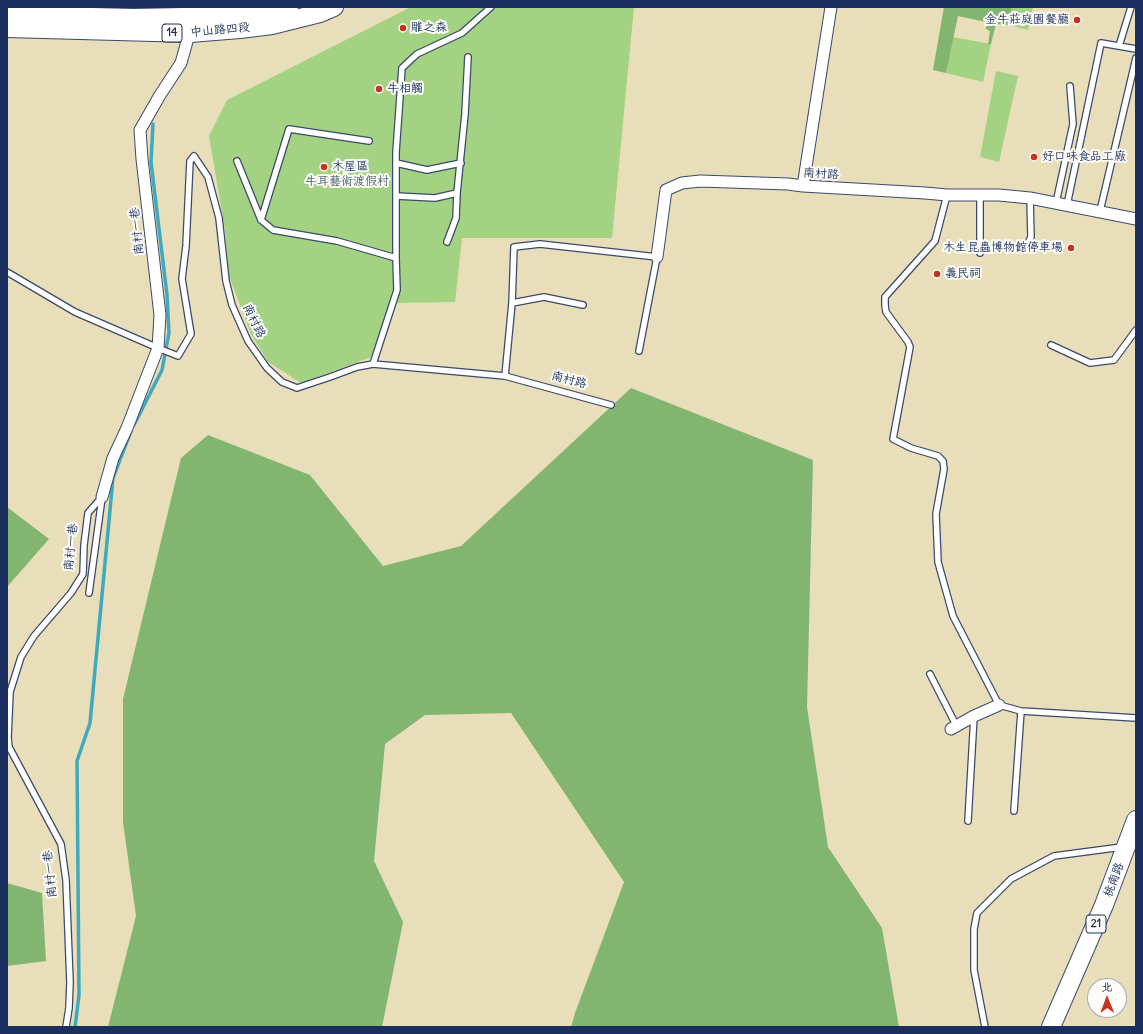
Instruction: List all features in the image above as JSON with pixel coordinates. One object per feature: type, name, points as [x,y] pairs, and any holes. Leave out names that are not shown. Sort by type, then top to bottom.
[{"type":"main road","name":"中山路四段","points":[[7,28],[191,25],[232,16],[289,7]]},
{"type":"main road","name":"中山路四段","points":[[7,14],[134,18],[240,29],[272,26],[320,13],[334,7]]},
{"type":"main road","name":"桃南路","points":[[1051,1027],[1104,905],[1136,820]]},
{"type":"street","points":[[803,186],[821,99],[831,7]]},
{"type":"street","name":"南村一巷","points":[[102,497],[113,458],[127,428],[158,348],[160,315],[140,130],[160,95],[181,63],[191,25]]},
{"type":"street","name":"南村路","points":[[657,257],[666,190],[682,183],[700,181],[788,184],[947,195],[998,195],[1056,202],[1093,212],[1136,219]]},
{"type":"street","points":[[954,727],[999,705]]},
{"type":"lane","points":[[373,364],[398,290],[396,258],[396,164],[402,68],[417,54],[462,33],[491,7]]},
{"type":"lane","points":[[1119,46],[1131,7]]},
{"type":"lane","points":[[1067,204],[1101,44],[1136,49]]},
{"type":"lane","points":[[447,242],[456,218],[465,114],[468,57]]},
{"type":"lane","points":[[1093,212],[1136,58]]},
{"type":"lane","points":[[1056,202],[1073,124],[1070,86]]},
{"type":"lane","points":[[261,220],[289,129],[370,141]]},
{"type":"lane","name":"南村路","points":[[158,348],[178,356],[191,334],[182,279],[186,246],[190,161],[194,156],[208,177],[219,218],[226,281],[232,305],[248,341],[267,368],[282,382],[297,388],[357,367],[373,364],[505,376],[611,405]]},
{"type":"lane","points":[[237,161],[261,220],[273,230],[337,241],[396,258]]},
{"type":"lane","points":[[396,164],[427,170],[461,163]]},
{"type":"lane","points":[[396,196],[435,198],[457,193]]},
{"type":"lane","points":[[947,195],[935,241],[886,297],[886,312],[910,347],[894,439],[911,448],[938,456],[942,461],[944,469],[936,514],[938,562],[953,616],[999,705],[1021,711],[1136,718]]},
{"type":"lane","points":[[980,195],[980,253]]},
{"type":"lane","points":[[1026,247],[1031,237],[1030,198]]},
{"type":"lane","points":[[505,376],[512,303],[514,247],[540,244],[657,257]]},
{"type":"lane","name":"南村路","points":[[639,351],[657,257]]},
{"type":"lane","points":[[7,272],[75,312],[158,348]]},
{"type":"lane","points":[[512,303],[544,297],[583,305]]},
{"type":"lane","points":[[1051,345],[1090,363],[1114,360],[1136,330]]},
{"type":"lane","points":[[89,593],[102,497]]},
{"type":"lane","name":"南村一巷","points":[[66,1027],[69,1008],[70,982],[66,880],[61,844],[9,747],[10,692],[21,657],[34,636],[71,593],[83,574],[84,545],[88,513],[102,497]]},
{"type":"lane","points":[[930,674],[954,727]]},
{"type":"lane","points":[[1014,811],[1021,711]]},
{"type":"lane","points":[[968,821],[974,716]]},
{"type":"lane","points":[[985,1027],[974,970],[974,929],[977,914],[1011,879],[1054,856],[1126,847]]},
{"type":"green space","name":"牛耳藝術渡假村","points":[[411,7],[634,7],[612,238],[462,238],[455,302],[390,303],[371,357],[301,383],[268,362],[251,334],[229,276],[225,230],[209,136],[227,100]]},
{"type":"green space","points":[[944,7],[1012,7],[1008,25],[996,24],[991,44],[988,44],[990,31],[986,29],[986,22],[958,16],[946,73],[933,70]]},
{"type":"green space","points":[[1012,7],[1033,7],[1028,30],[1008,25]]},
{"type":"green space","points":[[953,37],[991,44],[983,82],[946,73]]},
{"type":"green space","points":[[996,71],[1018,76],[999,162],[980,157]]},
{"type":"green space","points":[[631,388],[813,460],[807,707],[828,847],[882,928],[899,1027],[571,1027],[624,882],[511,713],[425,715],[385,744],[374,861],[403,922],[382,1027],[108,1027],[136,916],[123,822],[123,699],[181,458],[208,435],[310,475],[383,566],[461,546]]},
{"type":"green space","points":[[7,507],[49,539],[7,587]]},
{"type":"green space","points":[[7,883],[42,893],[46,961],[7,966]]},
{"type":"waterway","points":[[134,425],[162,370],[169,333],[167,295],[151,162],[153,124]]},
{"type":"waterway","points":[[75,1027],[79,995],[77,761],[90,723],[113,478],[131,431]]},
{"type":"place","name":"金牛莊庭園餐廳","points":[[1077,20]]},
{"type":"place","name":"雕之森","points":[[403,28]]},
{"type":"place","name":"牛相觸","points":[[379,89]]},
{"type":"place","name":"好口味食品工廠","points":[[1034,157]]},
{"type":"place","name":"木屋區","points":[[324,167]]},
{"type":"place","name":"木生昆蟲博物館停車場","points":[[1071,248]]},
{"type":"place","name":"義民祠","points":[[937,274]]}]
